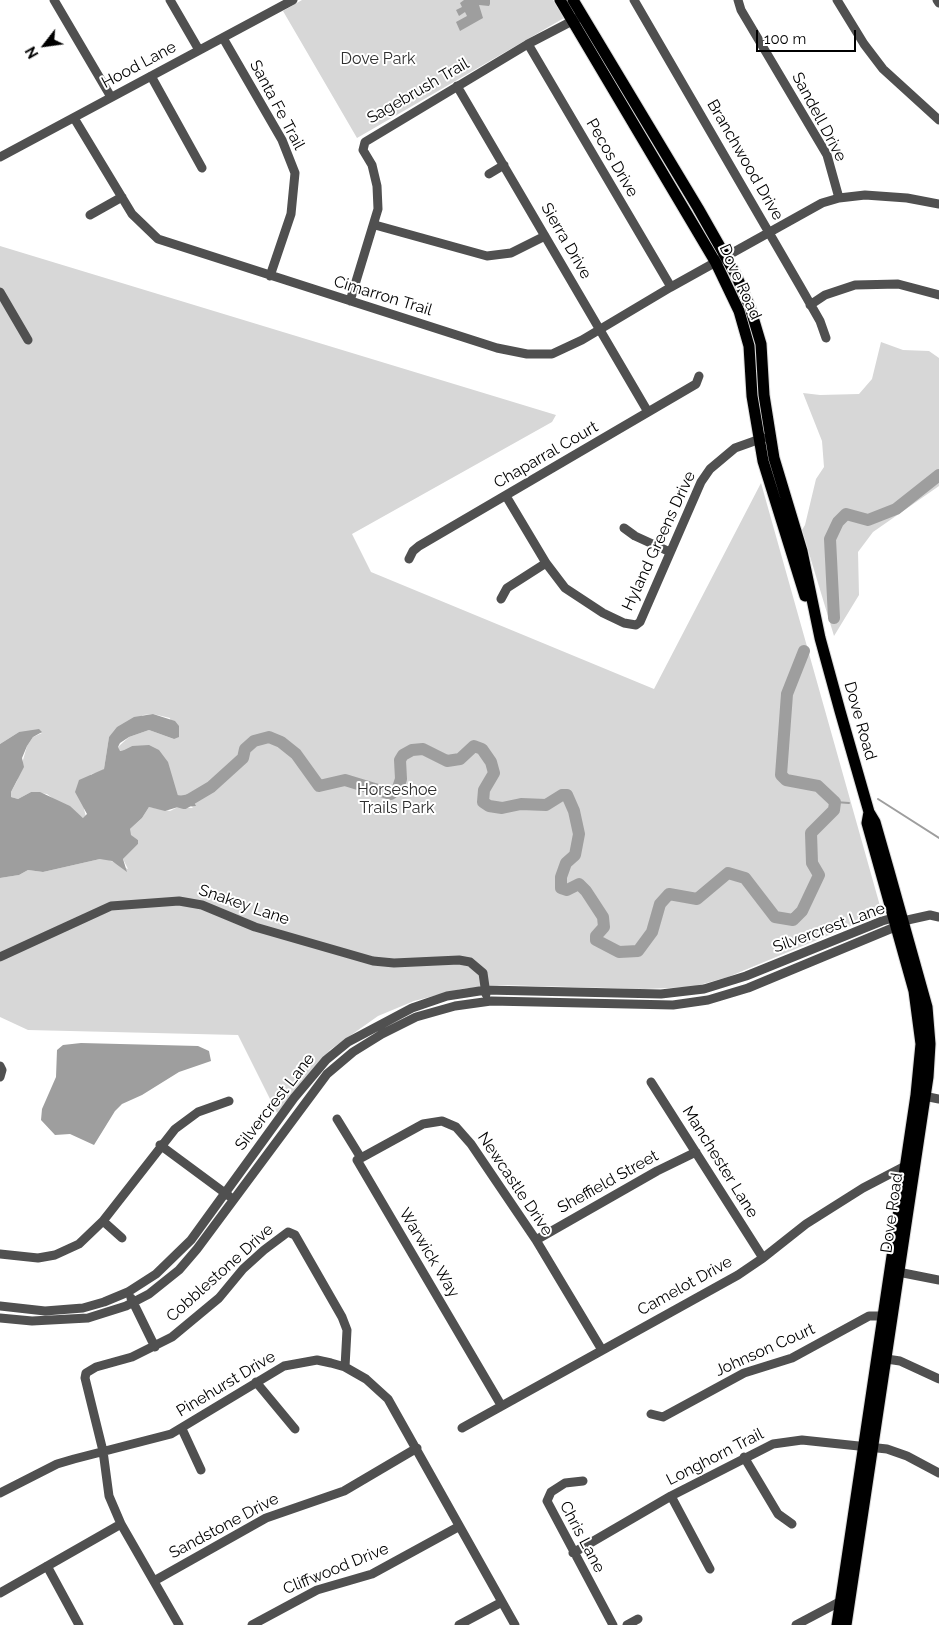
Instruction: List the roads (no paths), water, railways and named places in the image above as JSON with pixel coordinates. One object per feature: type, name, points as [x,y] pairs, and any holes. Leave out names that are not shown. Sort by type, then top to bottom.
[{"type":"main road","name":"Dove Road","points":[[560,0],[577,19],[750,307],[761,344],[764,438]]},
{"type":"main road","name":"Dove Road","points":[[572,0],[577,19]]},
{"type":"main road","name":"Dove Road","points":[[722,260],[749,346],[752,396],[802,551],[820,638],[869,812],[875,822],[897,922],[923,989],[929,1026],[930,1044],[882,1359],[845,1599],[837,1625]]},
{"type":"main road","points":[[752,396],[764,395]]},
{"type":"main road","name":"Dove Road","points":[[845,1599],[846,1625]]},
{"type":"street","points":[[54,0],[111,96]]},
{"type":"street","points":[[170,0],[199,50]]},
{"type":"street","name":"Hood Lane","points":[[0,157],[293,0]]},
{"type":"street","name":"Branchwood Drive","points":[[634,0],[769,232],[810,305],[826,338]]},
{"type":"street","name":"Sandell Drive","points":[[738,0],[740,10],[827,155],[839,198]]},
{"type":"street","points":[[837,0],[864,44],[883,69],[939,120]]},
{"type":"street","name":"Sagebrush Trail","points":[[350,301],[378,209],[377,186],[372,165],[362,145],[370,137],[528,44],[577,19]]},
{"type":"street","name":"Santa Fe Trail","points":[[223,38],[282,140],[295,173],[291,214],[270,276]]},
{"type":"street","name":"Pecos Drive","points":[[528,44],[671,287]]},
{"type":"street","points":[[151,76],[202,168]]},
{"type":"street","name":"Sierra Drive","points":[[457,86],[648,412]]},
{"type":"street","name":"Cimarron Trail","points":[[74,118],[132,214],[158,239],[497,348],[527,354],[552,354],[600,329],[822,203],[839,198],[873,196],[907,198],[939,204]]},
{"type":"street","points":[[489,174],[504,165]]},
{"type":"street","points":[[90,215],[122,197]]},
{"type":"street","points":[[374,225],[487,256],[511,253],[545,236]]},
{"type":"street","points":[[810,305],[825,296],[855,285],[898,284],[939,294]]},
{"type":"street","points":[[0,292],[28,340]]},
{"type":"street","name":"Chaparral Court","points":[[409,559],[418,546],[696,384],[699,376]]},
{"type":"street","name":"Hyland Greens Drive","points":[[506,496],[546,563],[565,588],[603,613],[632,625],[640,622],[701,482],[710,469],[735,448],[764,438]]},
{"type":"street","points":[[624,528],[635,536],[670,552]]},
{"type":"street","points":[[501,599],[507,588],[546,563]]},
{"type":"street","name":"Snakey Lane","points":[[0,957],[111,906],[179,901],[202,905],[255,927],[373,961],[394,963],[440,960],[470,962],[483,973],[487,1001]]},
{"type":"street","points":[[897,922],[930,915],[939,917]]},
{"type":"street","name":"Silvercrest Lane","points":[[0,1306],[60,1311],[104,1302],[128,1292],[168,1264],[191,1240],[305,1084],[326,1060],[348,1042],[412,1008],[447,996],[486,990],[662,994],[704,989],[897,922]]},
{"type":"street","name":"Silvercrest Lane","points":[[0,1318],[32,1321],[88,1318],[150,1294],[179,1270],[234,1200],[315,1089],[338,1064],[382,1034],[416,1018],[455,1006],[487,1001],[673,1004],[708,1000],[748,988],[897,922]]},
{"type":"street","name":"Manchester Lane","points":[[651,1082],[763,1258]]},
{"type":"street","points":[[921,1096],[939,1099]]},
{"type":"street","points":[[0,1254],[38,1258],[55,1256],[79,1244],[103,1221],[160,1145],[183,1121],[207,1108],[229,1101]]},
{"type":"street","name":"Warwick Way","points":[[336,1118],[361,1158],[357,1160],[501,1405]]},
{"type":"street","name":"Newcastle Drive","points":[[361,1158],[423,1124],[442,1121],[449,1123],[471,1144],[536,1240],[602,1350]]},
{"type":"street","points":[[160,1145],[234,1200]]},
{"type":"street","name":"Sheffield Street","points":[[536,1240],[696,1152]]},
{"type":"street","name":"Camelot Drive","points":[[462,1428],[763,1258],[806,1224],[862,1188],[911,1163]]},
{"type":"street","points":[[103,1221],[122,1238]]},
{"type":"street","name":"Cobblestone Drive","points":[[103,1451],[84,1378],[88,1371],[155,1347],[205,1311],[264,1250],[282,1235],[290,1232],[295,1235],[342,1317],[347,1330],[345,1367]]},
{"type":"street","points":[[895,1271],[939,1280]]},
{"type":"street","points":[[128,1292],[155,1347]]},
{"type":"street","name":"Johnson Court","points":[[651,1414],[664,1417],[744,1373],[792,1358],[869,1316],[888,1317]]},
{"type":"street","points":[[882,1359],[919,1368],[939,1379]]},
{"type":"street","name":"Pinehurst Drive","points":[[0,1493],[57,1464],[162,1437],[182,1429],[284,1366],[301,1361],[317,1360],[345,1367],[366,1379],[388,1399],[417,1448],[458,1527],[515,1625]]},
{"type":"street","points":[[256,1382],[295,1430]]},
{"type":"street","points":[[182,1429],[201,1470]]},
{"type":"street","name":"Longhorn Trail","points":[[573,1553],[671,1496],[744,1457],[773,1444],[795,1440],[868,1449],[887,1449],[907,1456],[939,1473]]},
{"type":"street","name":"Sandstone Drive","points":[[154,1581],[275,1514],[344,1491],[417,1448]]},
{"type":"street","points":[[103,1451],[109,1496],[121,1524],[179,1625]]},
{"type":"street","points":[[744,1457],[778,1514],[792,1524]]},
{"type":"street","name":"Chris Lane","points":[[583,1481],[565,1483],[550,1492],[547,1501],[573,1553],[614,1625]]},
{"type":"street","points":[[671,1496],[710,1569]]},
{"type":"street","points":[[0,1593],[121,1524]]},
{"type":"street","name":"Cliffwood Drive","points":[[252,1625],[317,1590],[372,1574],[458,1527]]},
{"type":"street","points":[[47,1566],[79,1625]]},
{"type":"street","points":[[796,1625],[845,1599]]},
{"type":"street","points":[[459,1625],[502,1602]]},
{"type":"street","points":[[627,1625],[638,1619]]},
{"type":"waterway","points":[[834,618],[830,539],[838,522],[846,514],[868,520],[896,509],[939,475]]},
{"type":"waterway","points":[[177,801],[184,803],[211,787],[243,758],[245,749],[254,741],[269,737],[281,742],[296,754],[319,786],[345,780],[391,794],[398,788],[401,779],[400,760],[403,755],[412,750],[423,749],[447,761],[460,759],[474,746],[482,749],[491,762],[494,773],[484,790],[483,802],[489,806],[502,808],[521,804],[546,805],[562,795],[567,795],[574,811],[579,834],[575,855],[566,863],[561,877],[561,888],[567,890],[579,884],[586,891],[603,917],[604,927],[596,936],[596,940],[619,952],[638,951],[652,932],[660,904],[669,894],[697,899],[728,873],[745,878],[775,917],[793,920],[802,911],[819,875],[812,863],[811,833],[834,810],[835,802],[818,786],[786,780],[781,775],[787,694],[804,651]]},
{"type":"waterway","points":[[878,799],[939,838]]},
{"type":"waterway","points":[[835,802],[849,803]]},
{"type":"park label","name":"Dove Park","points":[[378,59]]},
{"type":"park label","name":"Horseshoe Trails Park","points":[[397,799]]}]
